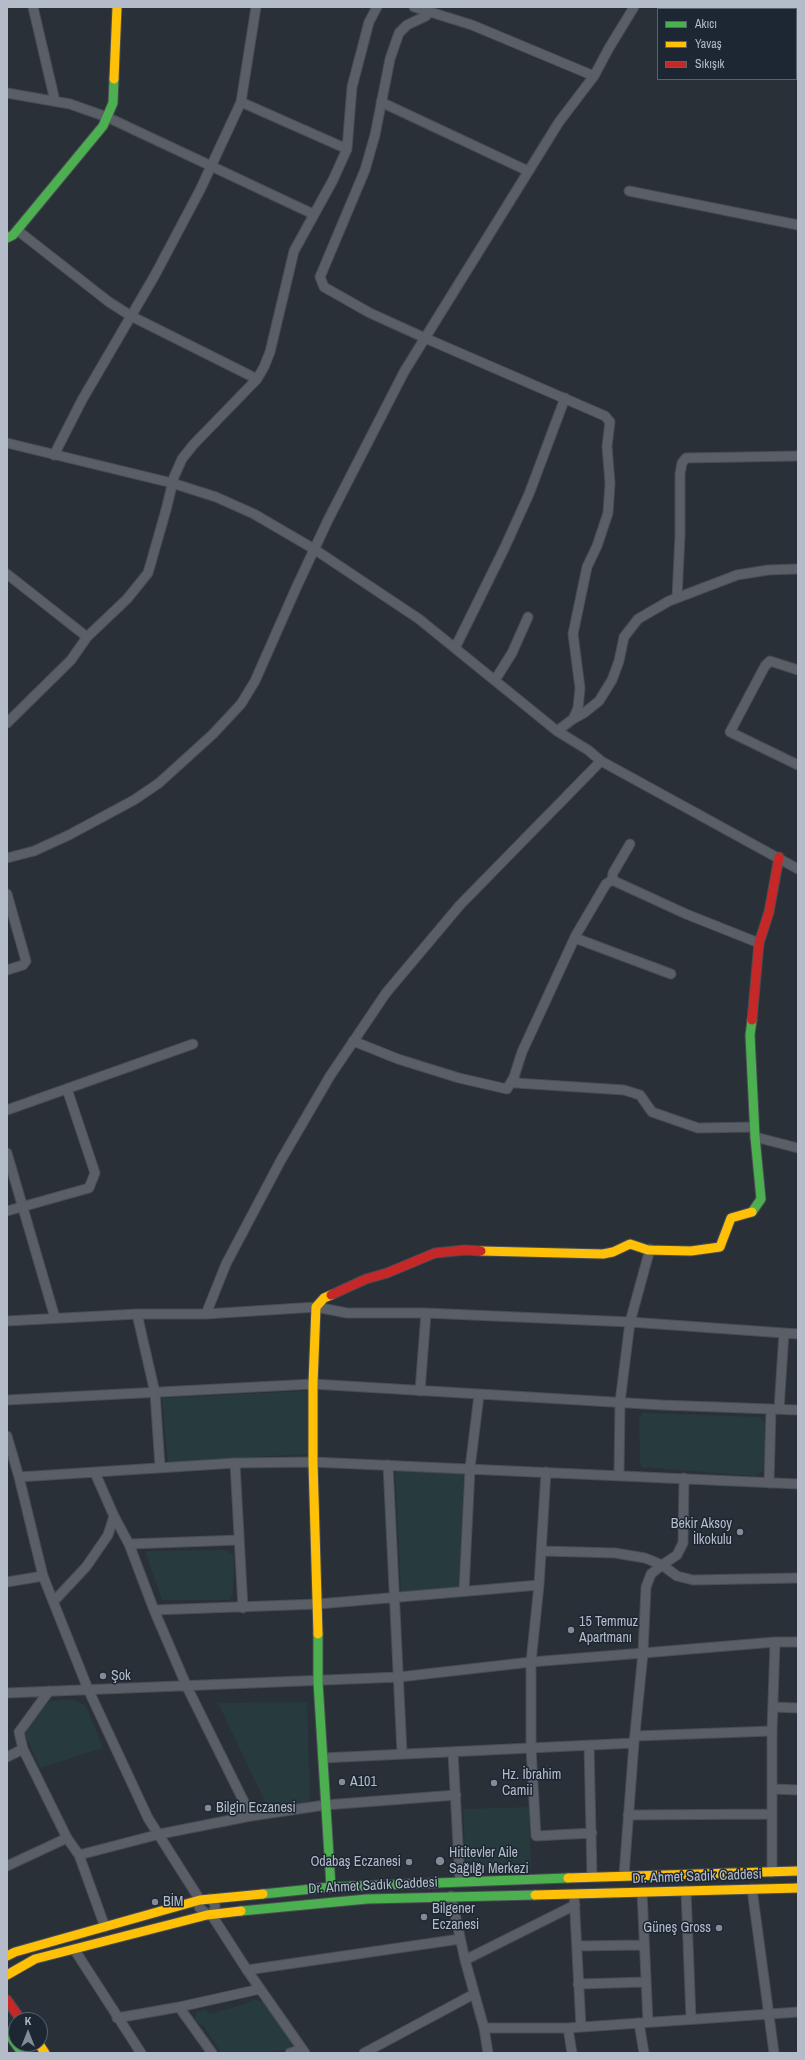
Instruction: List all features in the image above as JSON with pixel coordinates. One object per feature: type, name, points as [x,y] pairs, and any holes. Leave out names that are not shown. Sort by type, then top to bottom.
[{"type":"main road","points":[[7,238],[17,230],[103,126],[108,117],[113,103],[117,7]]},
{"type":"main road","points":[[331,1888],[318,1682],[318,1604],[313,1462],[313,1384],[316,1307],[324,1298],[366,1279],[394,1271],[435,1253],[465,1250],[558,1254],[603,1254],[613,1252],[630,1244],[650,1248],[691,1251],[720,1247],[731,1218],[752,1212],[761,1199],[754,1127],[750,1035],[759,944],[769,912],[779,857]]},
{"type":"main road","name":"Dr. Ahmet Sadık Caddesi","points":[[7,1956],[205,1899],[331,1888],[460,1881],[798,1871]]},
{"type":"main road","name":"Dr. Ahmet Sadık Caddesi","points":[[7,1975],[35,1959],[209,1914],[366,1899],[798,1888]]},
{"type":"main road","points":[[7,2000],[15,2012]]},
{"type":"main road","points":[[7,2032],[22,2053]]},
{"type":"street","points":[[33,7],[55,101]]},
{"type":"street","points":[[54,455],[82,400],[131,316],[200,190],[241,102],[256,7]]},
{"type":"street","points":[[7,723],[71,660],[87,637],[127,599],[148,573],[172,483],[182,459],[257,379],[270,352],[287,274],[294,252],[313,214],[333,180],[347,149],[352,87],[369,22],[377,7]]},
{"type":"street","points":[[414,7],[472,25],[594,76]]},
{"type":"street","points":[[7,858],[34,851],[69,835],[134,800],[159,784],[218,729],[241,704],[255,681],[314,549],[404,372],[559,122],[594,76],[634,7]]},
{"type":"street","points":[[430,12],[426,16],[407,25],[399,33],[390,60],[375,135],[365,170],[324,266],[320,277],[321,282],[324,287],[370,313],[605,416],[610,422],[607,446],[610,483],[608,513],[597,546],[587,567],[572,634],[580,688],[578,708],[573,719]]},
{"type":"street","points":[[7,93],[55,101],[108,117],[210,167],[313,214]]},
{"type":"street","points":[[241,102],[347,149]]},
{"type":"street","points":[[381,102],[528,171]]},
{"type":"street","points":[[629,191],[798,225]]},
{"type":"street","points":[[17,230],[109,302],[131,316],[257,379]]},
{"type":"street","points":[[455,648],[526,501],[565,398]]},
{"type":"street","points":[[7,443],[172,483],[216,497],[254,514],[314,549],[419,619],[558,731],[588,750],[602,761],[779,857],[798,869]]},
{"type":"street","points":[[677,598],[680,535],[680,474],[682,463],[686,458],[798,456]]},
{"type":"street","points":[[558,731],[599,701],[612,680],[619,662],[624,636],[638,619],[677,598],[737,575],[768,570],[798,569]]},
{"type":"street","points":[[7,574],[87,637]]},
{"type":"street","points":[[495,680],[512,654],[528,617]]},
{"type":"street","points":[[798,670],[770,661],[764,666],[730,732],[798,765]]},
{"type":"street","points":[[206,1314],[226,1264],[248,1218],[330,1076],[386,993],[460,905],[602,761]]},
{"type":"street","points":[[353,1042],[398,1059],[460,1078],[507,1089],[514,1077],[522,1052],[575,938],[606,884],[612,880],[613,873],[630,844]]},
{"type":"street","points":[[612,880],[686,914],[759,944]]},
{"type":"street","points":[[7,894],[26,961],[23,965],[7,970]]},
{"type":"street","points":[[575,938],[671,974]]},
{"type":"street","points":[[7,1110],[193,1044]]},
{"type":"street","points":[[514,1077],[516,1083],[624,1090],[640,1095],[652,1112],[698,1128],[754,1127]]},
{"type":"street","points":[[7,1211],[90,1188],[94,1173],[67,1089]]},
{"type":"street","points":[[755,1137],[798,1148]]},
{"type":"street","points":[[7,1153],[54,1318]]},
{"type":"street","points":[[619,1475],[620,1402],[630,1322],[650,1248]]},
{"type":"street","points":[[7,1321],[137,1314],[206,1314],[316,1307],[347,1313],[426,1313],[630,1322],[798,1334]]},
{"type":"street","points":[[420,1391],[426,1313]]},
{"type":"street","points":[[137,1314],[155,1393],[160,1468]]},
{"type":"street","points":[[770,1482],[775,1409],[784,1333]]},
{"type":"street","points":[[7,1400],[313,1384],[479,1395],[798,1410]]},
{"type":"street","points":[[464,1591],[470,1468],[479,1395]]},
{"type":"street","points":[[7,1436],[19,1477],[43,1576],[88,1689],[148,1818],[205,1899],[212,1900],[215,1905],[215,1909],[209,1914]]},
{"type":"street","points":[[19,1477],[235,1463],[313,1462],[798,1484]]},
{"type":"street","points":[[235,1463],[243,1608]]},
{"type":"street","points":[[388,1465],[402,1753]]},
{"type":"street","points":[[546,1472],[542,1551],[531,1662],[531,1748],[536,1836],[592,1833]]},
{"type":"street","points":[[95,1473],[114,1516],[129,1544],[154,1610],[187,1687],[251,1816]]},
{"type":"street","points":[[624,1875],[646,1587],[651,1574],[677,1555],[683,1543],[684,1478]]},
{"type":"street","points":[[54,1601],[86,1567],[108,1535],[114,1516]]},
{"type":"street","points":[[129,1544],[239,1540]]},
{"type":"street","points":[[542,1551],[615,1553],[645,1558],[662,1565],[677,1576],[694,1580],[798,1578]]},
{"type":"street","points":[[7,1582],[43,1576]]},
{"type":"street","points":[[154,1610],[243,1608],[318,1604],[539,1585]]},
{"type":"street","points":[[772,1872],[772,1731],[775,1642]]},
{"type":"street","points":[[7,1692],[187,1687],[399,1678],[531,1662],[775,1642],[798,1642]]},
{"type":"street","points":[[49,1691],[19,1732],[23,1749],[67,1838],[79,1854],[105,1927]]},
{"type":"street","points":[[773,1707],[798,1708]]},
{"type":"street","points":[[323,1758],[402,1753],[453,1753],[589,1745],[635,1740],[772,1731]]},
{"type":"street","points":[[589,1745],[592,1876]]},
{"type":"street","points":[[7,1757],[23,1749]]},
{"type":"street","points":[[453,1753],[460,1881]]},
{"type":"street","points":[[773,1790],[798,1790]]},
{"type":"street","points":[[79,1854],[160,1834],[251,1816],[325,1806],[456,1795]]},
{"type":"street","points":[[628,1816],[772,1814]]},
{"type":"street","points":[[7,1866],[67,1838]]},
{"type":"street","points":[[752,1889],[774,2053]]},
{"type":"street","points":[[686,1891],[691,2019]]},
{"type":"street","points":[[642,1892],[646,1982],[643,2022],[644,2053]]},
{"type":"street","points":[[574,1894],[581,2027]]},
{"type":"street","points":[[451,1896],[465,1960],[484,2028],[488,2053]]},
{"type":"street","points":[[205,1899],[198,1907],[209,1914],[303,2051],[290,2053]]},
{"type":"street","points":[[465,1960],[574,1905]]},
{"type":"street","points":[[247,1970],[460,1939]]},
{"type":"street","points":[[577,1946],[644,1945]]},
{"type":"street","points":[[74,1949],[141,2053]]},
{"type":"street","points":[[578,1984],[646,1982]]},
{"type":"street","points":[[118,2018],[179,2007],[260,1989]]},
{"type":"street","points":[[364,2053],[474,1994]]},
{"type":"street","points":[[179,2007],[212,2053]]},
{"type":"street","points":[[484,2028],[568,2028],[798,2012]]},
{"type":"street","points":[[568,2028],[572,2053]]},
{"type":"green space","points":[[306,1391],[307,1454],[168,1462],[162,1398]]},
{"type":"green space","points":[[643,1413],[759,1417],[766,1424],[765,1469],[755,1476],[642,1467],[640,1462],[639,1418]]},
{"type":"green space","points":[[395,1468],[464,1473],[459,1587],[401,1591]]},
{"type":"green space","points":[[226,1550],[234,1556],[233,1593],[229,1600],[162,1600],[145,1551]]},
{"type":"green space","points":[[73,1699],[86,1706],[103,1748],[40,1768],[23,1731],[50,1701]]},
{"type":"green space","points":[[307,1702],[310,1803],[268,1808],[218,1703]]},
{"type":"green space","points":[[529,1807],[531,1868],[466,1869],[463,1809]]},
{"type":"green space","points":[[254,1999],[264,2003],[292,2044],[289,2049],[269,2053],[221,2053],[204,2026],[199,2024],[195,2019],[197,2011],[205,2010],[209,2014],[249,2003]]},
{"type":"traffic: fast","points":[[7,238],[13,235],[103,126],[113,103],[114,79]]},
{"type":"traffic: fast","points":[[752,1020],[750,1035],[755,1137],[761,1199],[752,1212]]},
{"type":"traffic: fast","points":[[318,1634],[318,1682],[331,1887]]},
{"type":"traffic: fast","points":[[263,1894],[331,1887],[568,1878]]},
{"type":"traffic: fast","points":[[241,1911],[367,1899],[535,1895]]},
{"type":"traffic: fast","points":[[7,2032],[22,2053]]},
{"type":"traffic: slow","points":[[114,79],[117,7]]},
{"type":"traffic: slow","points":[[481,1251],[603,1254],[613,1252],[630,1244],[648,1250],[691,1251],[720,1247],[731,1218],[752,1212]]},
{"type":"traffic: slow","points":[[318,1634],[313,1462],[313,1384],[316,1307],[324,1298],[331,1295]]},
{"type":"traffic: slow","points":[[568,1878],[798,1871]]},
{"type":"traffic: slow","points":[[535,1895],[798,1888]]},
{"type":"traffic: slow","points":[[7,1956],[15,1952],[200,1900],[263,1894]]},
{"type":"traffic: slow","points":[[7,1975],[35,1959],[207,1915],[241,1911]]},
{"type":"traffic: jam","points":[[752,1020],[759,943],[769,912],[779,857]]},
{"type":"traffic: jam","points":[[331,1295],[366,1279],[387,1273],[435,1253],[465,1250],[481,1251]]},
{"type":"traffic: jam","points":[[7,2000],[15,2012]]},
{"type":"place","name":"Bekir Aksoy İlkokulu","points":[[740,1532]]},
{"type":"place","name":"15 Temmuz Apartmanı","points":[[571,1630]]},
{"type":"place","name":"Şok","points":[[103,1676]]},
{"type":"place","name":"A101","points":[[342,1782]]},
{"type":"place","name":"Hz. İbrahim Camii","points":[[494,1783]]},
{"type":"place","name":"Bilgin Eczanesi","points":[[208,1808]]},
{"type":"place","name":"Hititevler Aile Sağılğı Merkezi","points":[[440,1861]]},
{"type":"place","name":"Odabaş Eczanesi","points":[[409,1862]]},
{"type":"place","name":"BİM","points":[[155,1902]]},
{"type":"place","name":"Bilgener Eczanesi","points":[[424,1917]]},
{"type":"place","name":"Güneş Gross","points":[[719,1928]]}]
